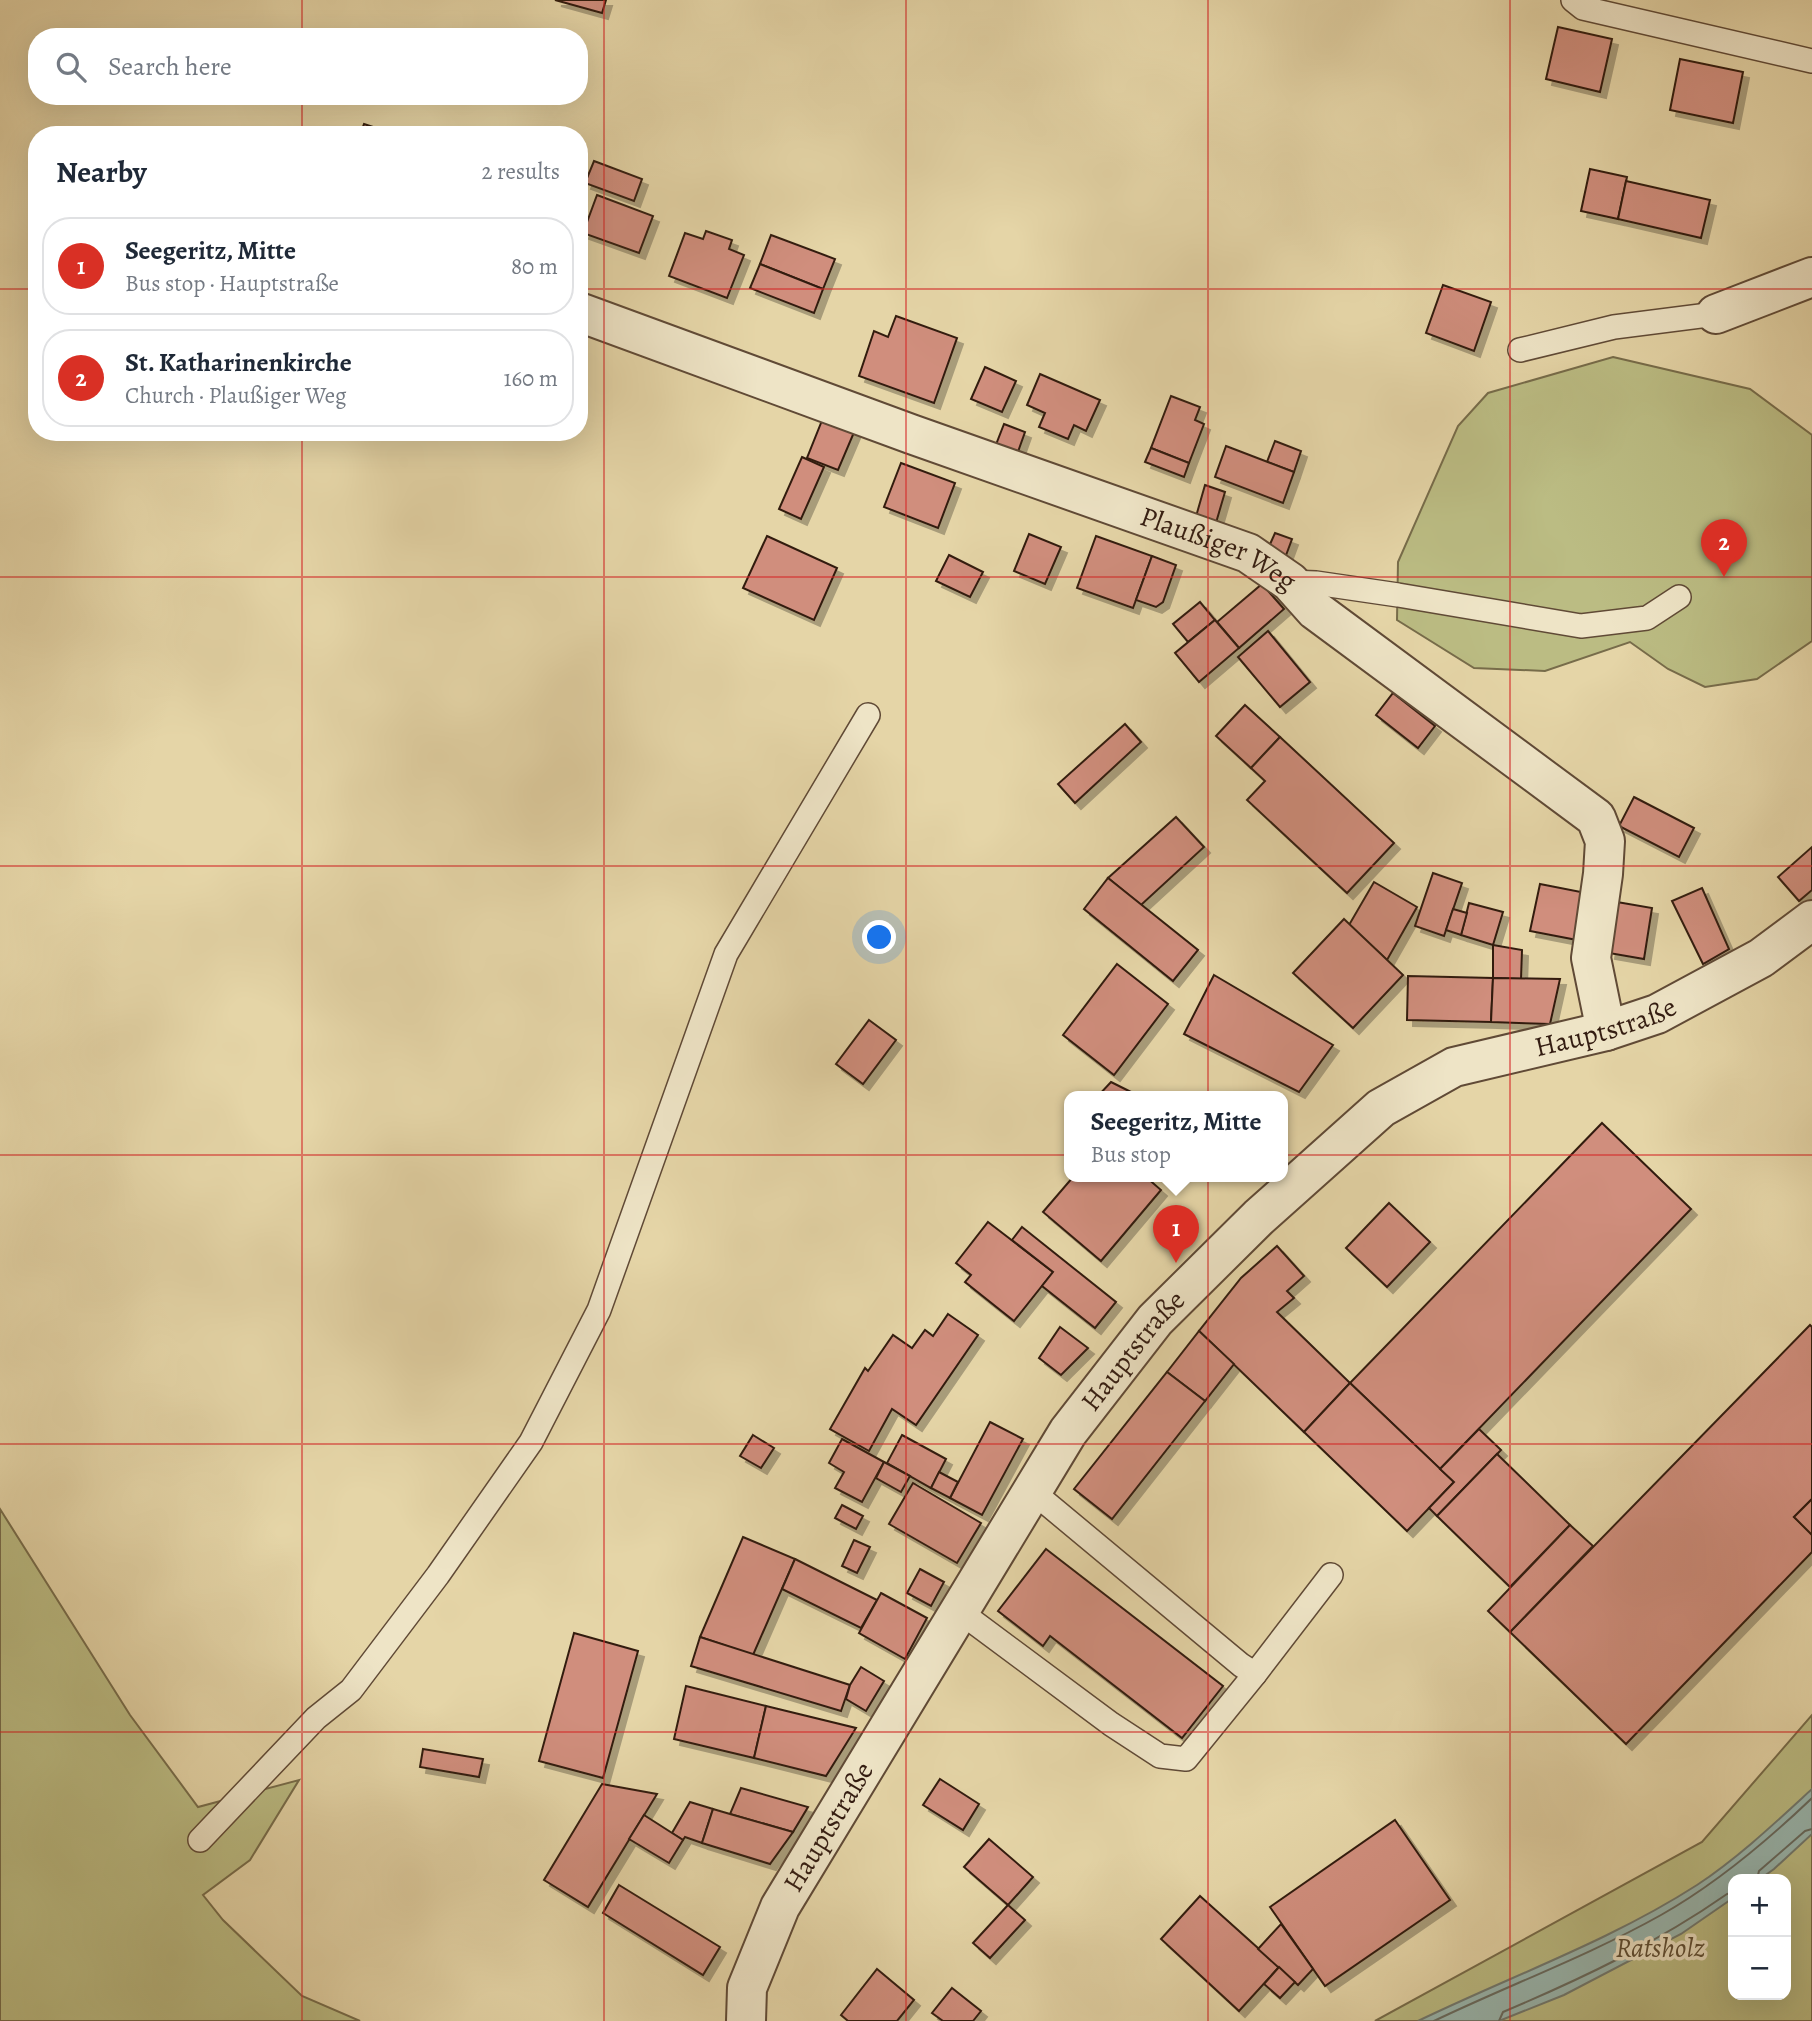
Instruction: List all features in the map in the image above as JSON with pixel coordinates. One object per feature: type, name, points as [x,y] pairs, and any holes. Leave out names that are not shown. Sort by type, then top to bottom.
[{"type":"street","points":[[1716,314],[1812,277]]},
{"type":"street","name":"Plaußiger Weg","points":[[588,315],[911,434],[1248,553],[1290,582],[1315,610],[1596,818],[1605,841],[1591,958],[1606,1031]]},
{"type":"street","name":"Hauptstraße","points":[[746,2021],[747,1988],[780,1907],[1068,1432],[1155,1321],[1259,1217],[1381,1108],[1454,1067],[1606,1031],[1657,1014],[1761,958],[1812,920]]},
{"type":"lane","points":[[1573,0],[1583,8],[1812,61]]},
{"type":"lane","points":[[1520,350],[1614,327],[1716,314]]},
{"type":"lane","points":[[1290,582],[1316,583],[1398,595],[1581,626],[1647,618],[1679,597]]},
{"type":"lane","points":[[200,1840],[316,1718],[351,1690],[438,1575],[531,1442],[599,1310],[726,954],[868,715]]},
{"type":"lane","points":[[1032,1491],[1255,1674]]},
{"type":"lane","points":[[959,1611],[1111,1724],[1160,1756],[1186,1759],[1331,1575]]},
{"type":"green space","points":[[1613,357],[1750,389],[1812,435],[1812,641],[1757,679],[1705,687],[1668,669],[1630,642],[1545,671],[1474,668],[1397,620],[1398,562],[1458,426],[1488,393]]},
{"type":"green space","points":[[0,1509],[130,1715],[198,1807],[299,1780],[250,1860],[203,1895],[223,1920],[302,1996],[360,2021],[0,2021]]},
{"type":"green space","name":"Ratsholz","points":[[1812,1715],[1812,2021],[1375,2021],[1702,1842]]},
{"type":"water","points":[[1812,1789],[1812,1834],[1767,1874],[1728,1874],[1728,1901],[1681,1934],[1564,1995],[1499,2021],[1418,2021],[1630,1924],[1697,1885],[1756,1839]]},
{"type":"building","points":[[555,0],[606,0],[602,13]]},
{"type":"building","points":[[1558,27],[1612,39],[1600,92],[1546,79]]},
{"type":"building","points":[[1680,59],[1743,72],[1733,123],[1670,110]]},
{"type":"building","points":[[594,161],[642,179],[634,201],[588,184],[588,176]]},
{"type":"building","points":[[1590,169],[1627,177],[1618,219],[1581,211]]},
{"type":"building","points":[[1626,181],[1710,200],[1701,238],[1618,219]]},
{"type":"building","points":[[597,195],[653,216],[639,253],[588,235],[588,219]]},
{"type":"building","points":[[706,231],[732,240],[729,249],[744,255],[727,298],[669,276],[685,233],[703,239]]},
{"type":"building","points":[[771,235],[835,259],[823,289],[760,264]]},
{"type":"building","points":[[760,264],[823,289],[814,313],[750,288]]},
{"type":"building","points":[[1443,285],[1491,302],[1474,351],[1426,333]]},
{"type":"building","points":[[896,316],[957,338],[934,403],[859,376],[874,331],[888,337]]},
{"type":"building","points":[[985,367],[1016,381],[1002,412],[971,399]]},
{"type":"building","points":[[1040,374],[1100,400],[1086,431],[1074,425],[1068,439],[1039,427],[1045,413],[1027,405]]},
{"type":"building","points":[[1171,396],[1200,407],[1195,420],[1204,424],[1189,463],[1151,448]]},
{"type":"building","points":[[823,418],[855,430],[838,470],[807,458]]},
{"type":"building","points":[[1004,424],[1025,432],[1014,463],[992,455]]},
{"type":"building","points":[[1275,441],[1301,451],[1294,472],[1267,462]]},
{"type":"building","points":[[1226,446],[1294,472],[1283,503],[1215,477]]},
{"type":"building","points":[[1151,448],[1189,463],[1184,477],[1145,462]]},
{"type":"building","points":[[802,457],[824,467],[801,519],[779,509]]},
{"type":"building","points":[[901,463],[955,483],[938,528],[884,507]]},
{"type":"building","points":[[1205,485],[1225,492],[1213,533],[1193,527]]},
{"type":"building","points":[[1275,533],[1292,539],[1285,558],[1267,551]]},
{"type":"building","points":[[1029,534],[1061,547],[1045,584],[1014,571]]},
{"type":"building","points":[[767,536],[837,568],[814,620],[743,588]]},
{"type":"building","points":[[1096,536],[1152,556],[1133,608],[1077,588]]},
{"type":"building","points":[[949,555],[983,572],[970,597],[936,581]]},
{"type":"building","points":[[1152,556],[1176,565],[1163,602],[1156,607],[1136,600]]},
{"type":"building","points":[[1262,584],[1284,609],[1239,648],[1217,622]]},
{"type":"building","points":[[1200,602],[1215,620],[1188,642],[1173,624]]},
{"type":"building","points":[[1215,620],[1239,648],[1199,682],[1175,653]]},
{"type":"building","points":[[1268,631],[1310,682],[1280,707],[1238,657]]},
{"type":"building","points":[[1393,693],[1435,726],[1418,748],[1376,715]]},
{"type":"building","points":[[1245,705],[1280,737],[1251,768],[1216,736]]},
{"type":"building","points":[[1125,724],[1141,742],[1075,803],[1058,784]]},
{"type":"building","points":[[1280,737],[1394,843],[1347,893],[1247,800],[1265,781],[1251,768]]},
{"type":"building","points":[[1634,797],[1694,828],[1679,857],[1619,826]]},
{"type":"building","points":[[1176,817],[1204,847],[1141,905],[1108,878]]},
{"type":"building","points":[[1812,847],[1812,890],[1799,901],[1778,877]]},
{"type":"building","points":[[1433,873],[1462,883],[1444,936],[1415,926]]},
{"type":"building","points":[[1108,878],[1198,950],[1173,981],[1084,909]]},
{"type":"building","points":[[1374,882],[1417,907],[1387,960],[1349,925]]},
{"type":"building","points":[[1540,884],[1586,893],[1577,940],[1530,931]]},
{"type":"building","points":[[1702,888],[1729,949],[1703,964],[1672,901]]},
{"type":"building","points":[[1617,902],[1652,908],[1644,959],[1609,953]]},
{"type":"building","points":[[1469,903],[1503,912],[1493,945],[1461,935]]},
{"type":"building","points":[[1453,909],[1467,913],[1461,935],[1446,930]]},
{"type":"building","points":[[1344,919],[1403,975],[1353,1028],[1293,973]]},
{"type":"building","points":[[1493,945],[1522,950],[1521,979],[1493,978]]},
{"type":"building","points":[[1117,964],[1168,1004],[1114,1075],[1063,1035]]},
{"type":"building","points":[[1214,975],[1333,1045],[1299,1092],[1184,1034]]},
{"type":"building","points":[[1408,976],[1493,978],[1491,1022],[1407,1020]]},
{"type":"building","points":[[1493,978],[1560,979],[1550,1024],[1491,1022]]},
{"type":"building","points":[[869,1020],[896,1040],[863,1084],[836,1064]]},
{"type":"building","points":[[1111,1082],[1129,1091],[1103,1091]]},
{"type":"building","points":[[1602,1123],[1691,1209],[1440,1469],[1350,1383]]},
{"type":"building","points":[[1069,1182],[1152,1182],[1161,1190],[1101,1261],[1043,1212]]},
{"type":"building","points":[[1389,1203],[1430,1242],[1387,1287],[1346,1248]]},
{"type":"building","points":[[988,1222],[1053,1272],[1014,1321],[965,1282],[971,1275],[956,1263]]},
{"type":"building","points":[[1022,1227],[1116,1302],[1095,1328],[1042,1286],[1053,1272],[1012,1240]]},
{"type":"building","points":[[1277,1246],[1304,1276],[1287,1291],[1294,1298],[1277,1312],[1350,1383],[1304,1432],[1199,1331],[1241,1278]]},
{"type":"building","points":[[948,1314],[978,1335],[916,1425],[892,1409],[869,1451],[830,1429],[865,1368],[868,1371],[893,1335],[912,1348],[925,1330],[933,1336]]},
{"type":"building","points":[[1810,1325],[1812,1499],[1794,1517],[1812,1534],[1812,1552],[1626,1744],[1510,1632]]},
{"type":"building","points":[[1060,1327],[1088,1348],[1061,1375],[1039,1358]]},
{"type":"building","points":[[1199,1331],[1234,1364],[1205,1401],[1167,1372]]},
{"type":"building","points":[[1167,1372],[1205,1401],[1112,1519],[1074,1489]]},
{"type":"building","points":[[1350,1383],[1454,1482],[1407,1531],[1304,1432]]},
{"type":"building","points":[[990,1422],[1023,1439],[982,1515],[950,1498]]},
{"type":"building","points":[[1479,1429],[1501,1450],[1437,1516],[1429,1508],[1454,1482],[1440,1469]]},
{"type":"building","points":[[753,1435],[774,1448],[761,1468],[740,1456]]},
{"type":"building","points":[[902,1435],[946,1459],[931,1488],[887,1463]]},
{"type":"building","points":[[842,1439],[884,1462],[862,1502],[835,1488],[844,1472],[829,1463]]},
{"type":"building","points":[[1497,1454],[1570,1525],[1510,1587],[1437,1516]]},
{"type":"building","points":[[884,1462],[910,1476],[901,1492],[876,1478]]},
{"type":"building","points":[[939,1472],[958,1482],[950,1498],[931,1488]]},
{"type":"building","points":[[913,1483],[981,1523],[957,1563],[889,1524]]},
{"type":"building","points":[[1812,1499],[1812,1535],[1794,1517]]},
{"type":"building","points":[[842,1505],[863,1516],[856,1529],[835,1518]]},
{"type":"building","points":[[1570,1525],[1593,1546],[1510,1632],[1488,1611]]},
{"type":"building","points":[[743,1537],[795,1559],[753,1655],[700,1637]]},
{"type":"building","points":[[854,1540],[870,1547],[857,1573],[842,1566]]},
{"type":"building","points":[[1046,1549],[1223,1686],[1182,1738],[1050,1636],[1043,1646],[998,1611]]},
{"type":"building","points":[[795,1559],[877,1600],[861,1628],[782,1589]]},
{"type":"building","points":[[920,1569],[944,1582],[931,1606],[907,1593]]},
{"type":"building","points":[[881,1593],[927,1618],[905,1659],[859,1633]]},
{"type":"building","points":[[574,1633],[638,1651],[603,1778],[539,1761]]},
{"type":"building","points":[[700,1637],[850,1685],[841,1711],[691,1666]]},
{"type":"building","points":[[861,1667],[884,1681],[866,1711],[846,1699],[850,1685]]},
{"type":"building","points":[[686,1686],[766,1706],[754,1758],[674,1739]]},
{"type":"building","points":[[766,1706],[856,1728],[826,1776],[754,1758]]},
{"type":"building","points":[[423,1749],[483,1759],[479,1777],[420,1767]]},
{"type":"building","points":[[940,1779],[979,1804],[963,1830],[923,1805]]},
{"type":"building","points":[[602,1784],[657,1794],[588,1907],[544,1880]]},
{"type":"building","points":[[741,1788],[808,1807],[793,1832],[730,1814]]},
{"type":"building","points":[[690,1802],[713,1809],[702,1843],[685,1837],[683,1840],[672,1833]]},
{"type":"building","points":[[713,1809],[793,1832],[770,1864],[702,1843]]},
{"type":"building","points":[[644,1815],[683,1840],[669,1863],[629,1839]]},
{"type":"building","points":[[1395,1820],[1450,1900],[1325,1986],[1270,1907]]},
{"type":"building","points":[[989,1839],[1033,1877],[1008,1905],[964,1867]]},
{"type":"building","points":[[619,1885],[720,1947],[703,1975],[603,1913]]},
{"type":"building","points":[[1200,1896],[1279,1967],[1239,2011],[1161,1939]]},
{"type":"building","points":[[1008,1905],[1025,1920],[990,1958],[973,1943]]},
{"type":"building","points":[[1281,1924],[1313,1969],[1298,1985],[1258,1949]]},
{"type":"building","points":[[1279,1967],[1295,1982],[1280,1998],[1264,1984]]},
{"type":"building","points":[[877,1969],[914,2000],[897,2021],[848,2021],[841,2015]]},
{"type":"building","points":[[952,1988],[981,2011],[973,2021],[943,2021],[932,2013]]},
{"type":"place","name":"St. Katharinenkirche","points":[[1724,577]]},
{"type":"place","name":"Seegeritz, Mitte","points":[[1176,1263]]}]
